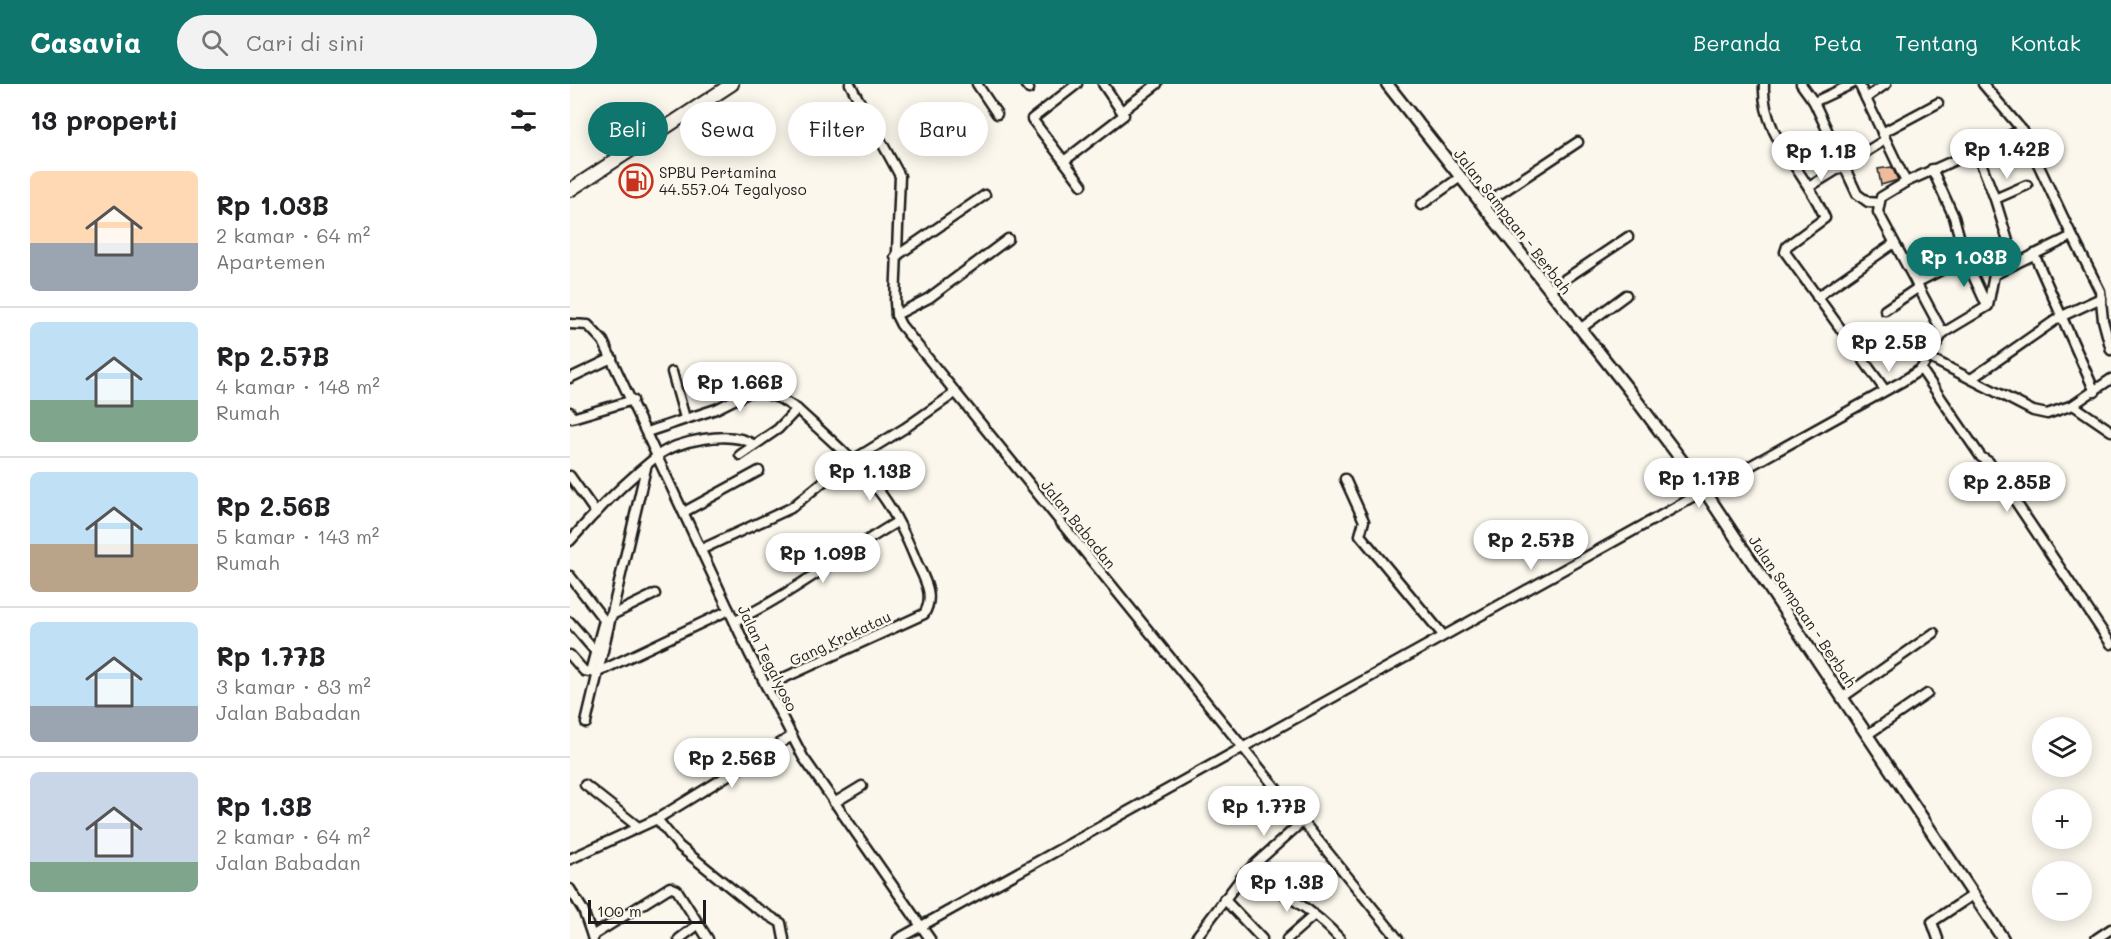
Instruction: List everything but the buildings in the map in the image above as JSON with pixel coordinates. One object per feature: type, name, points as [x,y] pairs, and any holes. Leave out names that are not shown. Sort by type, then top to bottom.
[{"type":"highway","points":[[570,190],[732,84]]},
{"type":"main road","name":"Jalan Sampaan - Berbah","points":[[1387,84],[1704,490],[1843,697],[1999,938]]},
{"type":"street","points":[[850,84],[900,176],[895,257],[896,315],[929,298],[1008,239]]},
{"type":"street","points":[[977,84],[997,114]]},
{"type":"street","points":[[1077,84],[1032,119],[1082,185]]},
{"type":"street","points":[[1064,161],[1124,115],[1103,84]]},
{"type":"street","points":[[1122,111],[1157,84]]},
{"type":"street","points":[[1764,84],[1764,110],[1770,127],[1809,186],[1825,218],[1787,246],[1785,252],[1885,390]]},
{"type":"street","points":[[1801,84],[1814,102],[1857,194],[1868,202],[1879,203]]},
{"type":"street","points":[[1814,102],[1852,84]]},
{"type":"street","points":[[1859,84],[1906,182]]},
{"type":"street","points":[[1866,98],[1886,84]]},
{"type":"street","points":[[1983,84],[2022,130],[2100,291],[2103,320],[2111,350]]},
{"type":"street","points":[[1809,186],[1844,167],[1884,136],[1938,103]]},
{"type":"street","points":[[1943,333],[1893,244],[1878,212],[1881,197],[1932,169],[2022,130]]},
{"type":"street","points":[[1483,205],[1578,142]]},
{"type":"street","points":[[1976,150],[1995,199],[2015,264]]},
{"type":"street","points":[[1932,169],[1954,216],[1965,258],[1988,306]]},
{"type":"street","points":[[1421,205],[1459,178]]},
{"type":"street","points":[[1995,199],[2027,185]]},
{"type":"street","points":[[895,257],[985,195]]},
{"type":"street","points":[[898,939],[1921,369],[1943,333],[1988,306],[1994,275],[2072,235]]},
{"type":"street","points":[[1549,290],[1628,237]]},
{"type":"street","points":[[1817,297],[1893,244]]},
{"type":"street","points":[[2034,254],[2095,392]]},
{"type":"street","points":[[1885,310],[1917,285],[1965,258]]},
{"type":"street","points":[[1580,329],[1626,295]]},
{"type":"street","points":[[1971,379],[2060,317],[2101,298]]},
{"type":"street","name":"Jalan Babadan","points":[[896,315],[913,343],[1398,939]]},
{"type":"street","name":"Jalan Tegalyoso","points":[[570,324],[588,325],[596,330],[633,400],[729,610],[792,736],[834,803],[930,939]]},
{"type":"street","points":[[1928,357],[2040,413],[2053,413],[2073,405],[2111,379]]},
{"type":"street","points":[[570,378],[612,358]]},
{"type":"street","points":[[1921,369],[1981,457],[1989,462],[2111,644]]},
{"type":"street","points":[[672,372],[685,418]]},
{"type":"street","points":[[646,432],[716,410],[754,390],[779,398],[797,410],[852,461],[879,490],[897,522],[848,550],[781,598],[735,621]]},
{"type":"street","points":[[702,549],[791,508],[852,461],[955,393]]},
{"type":"street","points":[[571,416],[633,400]]},
{"type":"street","points":[[2073,405],[2111,430]]},
{"type":"street","points":[[740,455],[778,429],[797,410]]},
{"type":"street","points":[[570,542],[596,513],[657,456],[693,441],[710,438],[737,439],[753,444]]},
{"type":"street","points":[[593,673],[643,470]]},
{"type":"street","points":[[684,512],[759,471]]},
{"type":"street","points":[[570,476],[596,513]]},
{"type":"street","points":[[1345,479],[1364,521],[1360,535],[1443,635]]},
{"type":"street","name":"Gang Krakatau","points":[[766,686],[924,614],[931,603],[929,589],[897,522]]},
{"type":"street","points":[[570,576],[607,618]]},
{"type":"street","points":[[586,723],[595,651],[607,618],[655,594]]},
{"type":"street","points":[[570,655],[584,671],[593,673],[729,610]]},
{"type":"street","points":[[570,622],[595,651]]},
{"type":"street","points":[[1843,697],[1934,633]]},
{"type":"street","points":[[1867,735],[1927,694]]},
{"type":"street","points":[[570,859],[637,826],[657,819],[792,736]]},
{"type":"street","points":[[585,785],[637,826]]},
{"type":"street","points":[[834,803],[862,786]]},
{"type":"street","points":[[657,819],[679,846],[753,906],[781,923],[784,939]]},
{"type":"street","points":[[1195,939],[1245,873],[1302,822]]},
{"type":"street","points":[[1245,873],[1260,878],[1313,916],[1340,939]]},
{"type":"street","points":[[570,889],[583,910],[592,937],[670,887],[677,890],[708,939]]},
{"type":"street","points":[[1938,939],[1932,922],[1973,895]]},
{"type":"street","points":[[1224,899],[1262,939]]},
{"type":"street","points":[[1287,939],[1313,916]]},
{"type":"street","points":[[679,939],[699,924]]},
{"type":"street","points":[[2096,939],[2111,929]]},
{"type":"place","name":"SPBU Pertamina 44.557.04 Tegalyoso","points":[[636,181]]}]
